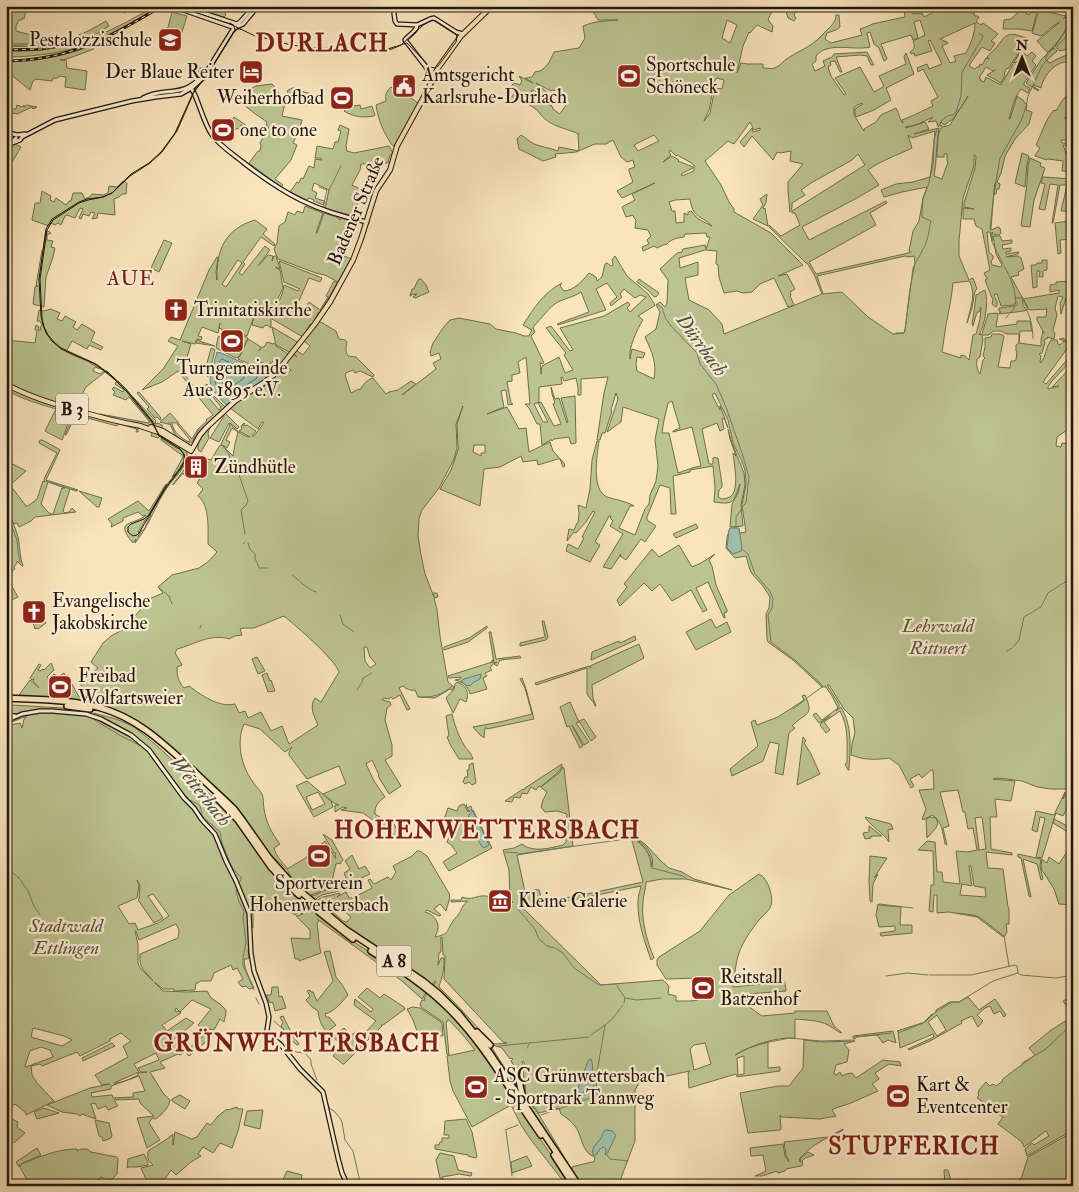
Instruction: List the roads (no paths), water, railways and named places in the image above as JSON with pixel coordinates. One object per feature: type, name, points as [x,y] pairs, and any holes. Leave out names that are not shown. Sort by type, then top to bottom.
[{"type":"highway","name":"A 8","points":[[12,700],[58,701],[100,708],[135,722],[161,741],[234,809],[269,858],[294,886],[345,929],[423,981],[468,1024],[579,1186]]},
{"type":"highway","name":"A 8","points":[[12,700],[90,709],[109,714],[141,730],[169,753],[233,814],[266,860],[284,881],[348,936],[411,976],[448,1008],[486,1054],[574,1186]]},
{"type":"highway","points":[[468,1024],[490,1045]]},
{"type":"highway","points":[[518,1076],[522,1096],[528,1110]]},
{"type":"main road","points":[[173,6],[236,26],[246,21],[258,6]]},
{"type":"main road","points":[[182,6],[224,19],[236,26]]},
{"type":"main road","points":[[6,148],[18,137],[59,119],[141,99],[186,92],[199,82],[232,31],[254,6]]},
{"type":"main road","points":[[392,6],[397,24],[417,26]]},
{"type":"main road","name":"Badener Straße","points":[[187,445],[193,444],[226,408],[276,373],[330,302],[357,251],[376,191],[389,171],[397,146],[439,66],[464,33],[492,6]]},
{"type":"main road","points":[[431,83],[425,65],[405,40],[417,26],[430,19],[436,19],[456,32],[464,33]]},
{"type":"main road","points":[[456,32],[459,39]]},
{"type":"main road","points":[[428,74],[434,76]]},
{"type":"main road","points":[[141,99],[152,94],[191,89]]},
{"type":"main road","points":[[191,89],[210,132],[216,140],[269,182],[289,195],[324,210],[367,222]]},
{"type":"main road","points":[[141,99],[144,92]]},
{"type":"main road","points":[[8,133],[18,137]]},
{"type":"main road","name":"B 3","points":[[6,384],[23,393],[102,418],[161,430],[192,450]]},
{"type":"main road","name":"B 3","points":[[140,426],[162,434],[192,450]]},
{"type":"main road","name":"Badener Straße","points":[[192,450],[197,440]]},
{"type":"main road","points":[[6,721],[16,716],[40,711],[81,713],[96,716],[134,736],[149,750],[184,798],[214,833],[238,885],[248,913],[253,967],[266,1003],[269,1018],[268,1033],[281,1045],[300,1069],[321,1089],[325,1097],[338,1158],[347,1183]]},
{"type":"main road","points":[[8,715],[16,716]]},
{"type":"water","points":[[217,352],[261,371],[266,375],[266,378],[226,405],[215,393],[210,383]]},
{"type":"water","points":[[730,528],[739,528],[742,547],[741,551],[733,554],[727,548]]},
{"type":"water","points":[[481,674],[480,679],[471,685],[467,686],[461,681],[464,679]]},
{"type":"water","points":[[473,811],[489,845],[484,848],[471,833],[467,824],[468,818]]},
{"type":"water","points":[[590,1059],[594,1085],[591,1091],[581,1093],[578,1089]]},
{"type":"water","points":[[604,1131],[612,1131],[616,1135],[607,1154],[605,1155],[606,1149],[603,1147],[596,1155],[593,1155],[594,1147]]},
{"type":"waterway","points":[[1055,47],[1068,34],[1072,15]]},
{"type":"waterway","points":[[938,127],[944,118],[956,112],[961,96],[962,72],[983,36],[979,33]]},
{"type":"waterway","points":[[991,229],[994,192],[1000,158],[1021,121],[1028,96],[1046,61],[1046,56],[1054,47]]},
{"type":"waterway","points":[[896,333],[904,333],[905,330],[913,268],[925,246],[929,232],[931,221],[922,217],[923,198],[933,165],[934,140],[937,129]]},
{"type":"waterway","points":[[325,207],[329,190],[341,166]]},
{"type":"waterway","points":[[319,187],[327,190],[323,207]]},
{"type":"waterway","points":[[992,233],[992,242],[1003,264]]},
{"type":"waterway","points":[[1004,266],[1015,292],[1014,308],[1006,318]]},
{"type":"waterway","points":[[1015,298],[1022,298],[1023,306],[1031,320],[1033,338]]},
{"type":"waterway","name":"Dürrbach","points":[[657,304],[662,308],[671,326],[697,353],[700,364],[716,384],[744,459]]},
{"type":"waterway","points":[[223,446],[239,475],[248,501],[241,510],[245,534]]},
{"type":"waterway","name":"Dürrbach","points":[[743,506],[746,503],[749,477],[744,460]]},
{"type":"waterway","points":[[45,481],[77,491]]},
{"type":"waterway","name":"Dürrbach","points":[[736,525],[736,517],[741,510]]},
{"type":"waterway","points":[[6,512],[17,540],[20,562]]},
{"type":"waterway","points":[[248,543],[250,549],[255,554],[259,568],[268,568]]},
{"type":"waterway","name":"Dürrbach","points":[[742,549],[748,554],[755,574],[769,590],[773,598],[772,608],[768,615],[771,642],[796,661],[822,685],[822,687],[807,698]]},
{"type":"waterway","points":[[292,575],[316,592]]},
{"type":"waterway","points":[[1060,585],[1073,578]]},
{"type":"waterway","points":[[1013,647],[1019,640],[1024,617],[1041,607],[1048,593],[1059,586]]},
{"type":"waterway","points":[[159,588],[163,591]]},
{"type":"waterway","points":[[164,592],[169,596],[172,604]]},
{"type":"waterway","points":[[340,615],[343,624],[354,632]]},
{"type":"waterway","points":[[1007,651],[1012,648]]},
{"type":"waterway","points":[[357,690],[363,678],[372,673]]},
{"type":"waterway","points":[[419,697],[437,695],[452,686]]},
{"type":"waterway","name":"Dürrbach","points":[[793,709],[806,699]]},
{"type":"waterway","name":"Wetterbach","points":[[88,716],[141,746]]},
{"type":"waterway","name":"Wetterbach","points":[[152,752],[189,800],[199,805],[202,816],[220,832],[222,843],[231,865],[241,877],[239,883]]},
{"type":"waterway","points":[[519,854],[633,838],[646,850],[650,858],[651,867]]},
{"type":"waterway","points":[[505,852],[518,853]]},
{"type":"waterway","points":[[6,866],[19,878],[40,915]]},
{"type":"waterway","points":[[652,868],[686,878]]},
{"type":"waterway","name":"Wetterbach","points":[[237,886],[236,891],[239,902],[244,911],[246,942],[243,965],[254,990]]},
{"type":"waterway","points":[[503,902],[508,899]]},
{"type":"waterway","points":[[879,904],[913,908]]},
{"type":"waterway","points":[[516,907],[535,929],[539,939],[547,946],[563,953],[574,968],[599,985],[617,984]]},
{"type":"waterway","points":[[957,913],[979,917],[1004,936],[1009,966]]},
{"type":"waterway","points":[[930,975],[971,975],[1015,965],[1017,966],[1018,973],[1021,975],[1056,978],[1073,975]]},
{"type":"waterway","points":[[886,976],[907,973],[928,975]]},
{"type":"waterway","points":[[936,1012],[952,1002],[959,1002],[993,981],[1018,973]]},
{"type":"waterway","points":[[617,986],[625,998],[624,1003]]},
{"type":"waterway","name":"Wetterbach","points":[[256,998],[259,1004]]},
{"type":"waterway","points":[[625,998],[637,1000],[661,998]]},
{"type":"waterway","points":[[597,1096],[596,1078],[605,1025],[623,1005]]},
{"type":"waterway","points":[[898,1033],[923,1023],[932,1014]]},
{"type":"waterway","name":"Wetterbach","points":[[274,1021],[282,1028],[290,1044]]},
{"type":"waterway","points":[[1022,1063],[1046,1049],[1073,1023]]},
{"type":"waterway","points":[[591,1035],[605,1025]]},
{"type":"waterway","points":[[856,1037],[891,1033]]},
{"type":"waterway","points":[[529,1043],[589,1037]]},
{"type":"waterway","points":[[759,1044],[790,1038],[820,1041],[854,1040]]},
{"type":"waterway","points":[[499,1046],[528,1043]]},
{"type":"waterway","points":[[527,1048],[530,1043]]},
{"type":"waterway","name":"Wetterbach","points":[[293,1049],[296,1052],[305,1053],[311,1060],[317,1080]]},
{"type":"waterway","points":[[541,1115],[596,1096]]},
{"type":"waterway","name":"Wetterbach","points":[[328,1104],[329,1108],[334,1111],[342,1122],[345,1140],[353,1151],[361,1186]]},
{"type":"waterway","points":[[505,1130],[518,1125]]},
{"type":"waterway","points":[[506,1131],[512,1176]]},
{"type":"waterway","points":[[607,1155],[610,1159],[628,1161]]},
{"type":"tram line","points":[[176,6],[230,24],[253,35],[291,45],[316,48],[376,51],[392,49],[401,45],[405,42],[420,28],[432,20],[456,34],[457,37],[456,42],[435,68],[430,67],[407,43],[404,44],[402,44],[400,45],[399,46],[397,46],[391,48],[385,50],[378,50],[368,50]]},
{"type":"tram line","points":[[230,23],[233,25],[235,29],[235,31],[208,74],[194,92],[177,131],[162,152],[150,163],[130,176],[112,193],[103,197],[79,203],[53,220],[47,230],[40,279],[42,318],[48,335],[61,348],[96,364],[111,375],[126,389],[152,421],[159,435],[180,449],[184,454],[185,460],[182,467],[165,489],[139,533],[133,536],[128,532],[128,527],[149,515],[165,487],[180,469],[184,461],[184,455],[180,449],[159,436],[152,422],[111,376],[95,364],[61,349],[46,333],[41,316],[39,279],[46,229],[52,219],[79,202],[112,193],[131,174],[149,163],[161,152],[175,133],[194,91],[208,74],[234,31],[235,30],[236,30],[237,29],[241,29]]},
{"type":"railway","points":[[6,61],[29,60],[70,52],[106,37],[162,6]]},
{"type":"railway","points":[[6,50],[41,49],[76,43]]},
{"type":"place","name":"Pestalozzischule","points":[[170,40]]},
{"type":"place","name":"Der Blaue Reiter","points":[[251,72]]},
{"type":"place","name":"Sportschule Schöneck","points":[[629,76]]},
{"type":"place","name":"Amtsgericht Karlsruhe-Durlach","points":[[404,86]]},
{"type":"place","name":"Weiherhofbad","points":[[342,98]]},
{"type":"place","name":"one to one","points":[[223,130]]},
{"type":"place","name":"Trinitatiskirche","points":[[176,310]]},
{"type":"place","name":"Turngemeinde Aue 1895 e.V.","points":[[232,341]]},
{"type":"place","name":"Zündhütle","points":[[196,467]]},
{"type":"place","name":"Evangelische Jakobskirche","points":[[34,612]]},
{"type":"place","name":"Freibad Wolfartsweier","points":[[60,687]]},
{"type":"place","name":"Sportverein Hohenwettersbach","points":[[319,856]]},
{"type":"place","name":"Kleine Galerie","points":[[500,901]]},
{"type":"place","name":"Reitstall Batzenhof","points":[[703,988]]},
{"type":"place","name":"ASC Grünwettersbach - Sportpark Tannweg","points":[[476,1087]]},
{"type":"place","name":"Kart & Eventcenter","points":[[898,1096]]},
{"type":"district","name":"DURLACH","points":[[322,43]]},
{"type":"district","name":"AUE","points":[[131,278]]},
{"type":"district","name":"HOHENWETTERSBACH","points":[[487,830]]},
{"type":"district","name":"GRÜNWETTERSBACH","points":[[297,1043]]},
{"type":"district","name":"STUPFERICH","points":[[914,1146]]},
{"type":"park label","name":"Lehrwald Rittnert","points":[[938,637]]},
{"type":"park label","name":"Stadtwald Ettlingen","points":[[66,937]]}]
